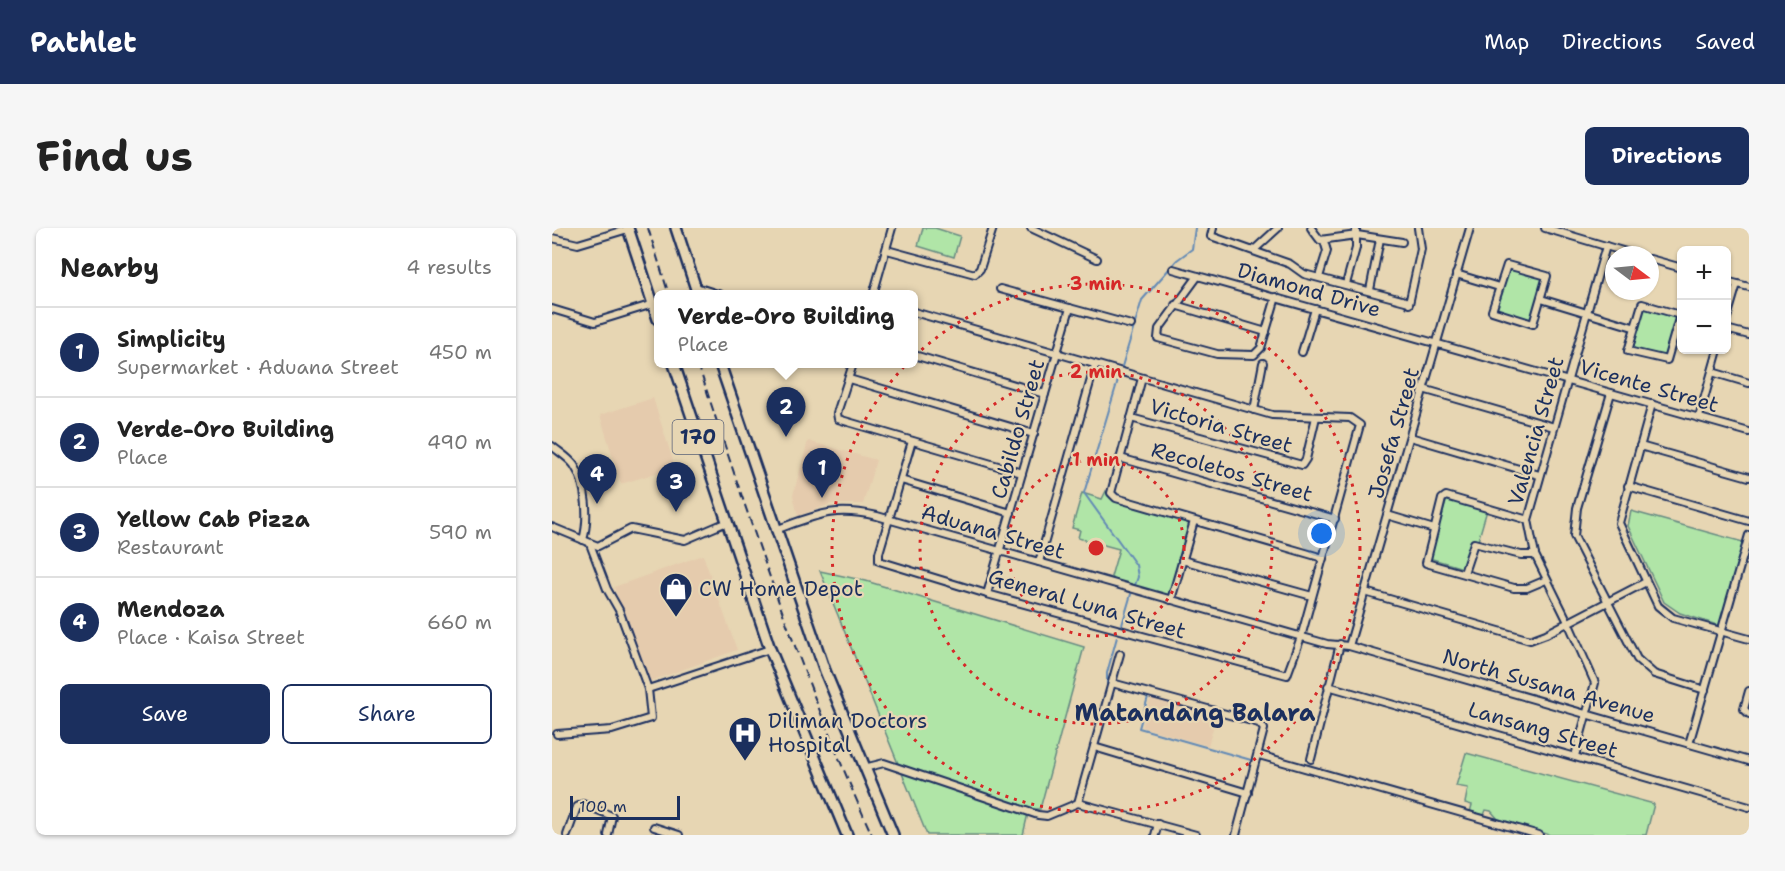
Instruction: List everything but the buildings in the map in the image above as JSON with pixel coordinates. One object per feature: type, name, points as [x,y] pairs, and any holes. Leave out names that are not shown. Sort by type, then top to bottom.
[{"type":"main road","points":[[676,228],[697,290]]},
{"type":"main road","points":[[628,229],[654,307]]},
{"type":"main road","name":"170","points":[[676,368],[770,649],[847,835]]},
{"type":"main road","name":"170","points":[[722,368],[776,530],[863,768],[893,835]]},
{"type":"street","points":[[874,290],[892,228]]},
{"type":"street","points":[[886,250],[975,274],[980,269],[993,228]]},
{"type":"street","points":[[1031,228],[1097,259]]},
{"type":"street","points":[[1213,228],[1211,236],[1290,264],[1304,274],[1370,290],[1408,304],[1421,249],[1419,228]]},
{"type":"street","points":[[1254,250],[1278,228]]},
{"type":"street","points":[[1311,228],[1317,238],[1324,241],[1356,231],[1380,239],[1402,242]]},
{"type":"street","name":"Josefa Street","points":[[1349,646],[1470,228]]},
{"type":"street","points":[[1545,228],[1606,246]]},
{"type":"street","points":[[552,238],[579,244],[628,229]]},
{"type":"street","points":[[1346,284],[1356,248],[1356,231]]},
{"type":"street","points":[[1370,290],[1380,239]]},
{"type":"street","points":[[1319,277],[1327,251],[1324,241]]},
{"type":"street","name":"Valencia Street","points":[[1575,756],[1595,683],[1535,555],[1528,520],[1605,250]]},
{"type":"street","points":[[1659,262],[1677,267]]},
{"type":"street","points":[[1507,265],[1545,274],[1541,299],[1535,321],[1530,325],[1492,311],[1507,265]]},
{"type":"street","name":"Diamond Drive","points":[[1173,269],[1437,343]]},
{"type":"street","points":[[1456,274],[1499,287]]},
{"type":"street","points":[[1198,276],[1175,305],[1157,334],[1166,341],[1217,354],[1258,353],[1276,297]]},
{"type":"street","points":[[1731,282],[1749,287]]},
{"type":"street","points":[[1731,304],[1737,284]]},
{"type":"street","points":[[1000,289],[1131,325]]},
{"type":"street","points":[[1541,299],[1633,327]]},
{"type":"street","points":[[552,309],[595,322],[653,304]]},
{"type":"street","points":[[1677,314],[1646,304],[1639,307],[1628,351],[1663,362],[1669,357],[1677,341]]},
{"type":"street","points":[[1175,305],[1266,332]]},
{"type":"street","name":"Cabildo Street","points":[[987,594],[1070,308]]},
{"type":"street","points":[[1302,352],[1315,309]]},
{"type":"street","points":[[918,313],[1254,410],[1280,416],[1357,421],[1360,425],[1359,434],[1301,637]]},
{"type":"street","points":[[1731,330],[1749,335]]},
{"type":"street","name":"Vicente Street","points":[[1437,343],[1749,432]]},
{"type":"street","points":[[1699,417],[1715,354]]},
{"type":"street","points":[[918,357],[1045,394]]},
{"type":"street","points":[[1254,410],[1263,363]]},
{"type":"street","points":[[1039,562],[1095,365]]},
{"type":"street","points":[[852,368],[837,413],[838,420],[1022,473]]},
{"type":"street","points":[[1712,372],[1749,383]]},
{"type":"street","points":[[1142,378],[1111,492],[1116,498],[1323,558]]},
{"type":"street","points":[[849,380],[1034,434]]},
{"type":"street","points":[[1424,389],[1554,427]]},
{"type":"street","points":[[1611,393],[1575,521],[1574,536],[1637,659],[1654,674],[1705,690]]},
{"type":"street","points":[[1652,404],[1619,523],[1658,606],[1673,618],[1749,639]]},
{"type":"street","name":"Victoria Street","points":[[1131,418],[1302,465],[1306,459],[1316,417]]},
{"type":"street","points":[[1410,437],[1539,475]]},
{"type":"street","points":[[889,519],[912,441]]},
{"type":"street","points":[[552,446],[570,461],[579,474],[586,522],[583,540]]},
{"type":"street","points":[[1640,446],[1749,477]]},
{"type":"street","name":"Recoletos Street","points":[[1120,458],[1335,519]]},
{"type":"street","points":[[901,480],[1011,513]]},
{"type":"street","points":[[1628,486],[1749,520]]},
{"type":"street","points":[[1528,520],[1446,496],[1434,529],[1426,563],[1514,588],[1527,588],[1546,580]]},
{"type":"street","name":"Aduana Street","points":[[776,530],[830,511],[842,510],[889,519],[1301,637],[1327,644],[1340,644]]},
{"type":"street","points":[[1388,515],[1434,529]]},
{"type":"street","name":"General Luna Street","points":[[889,519],[879,561],[987,594],[1287,675],[1301,637]]},
{"type":"street","points":[[1171,600],[1194,521]]},
{"type":"street","points":[[552,527],[590,544],[602,545],[631,529],[685,540],[727,522]]},
{"type":"street","points":[[1689,744],[1749,535]]},
{"type":"street","points":[[1464,573],[1474,543],[1521,555],[1535,555]]},
{"type":"street","points":[[557,734],[612,730],[651,718],[648,689],[619,610],[607,589],[590,544]]},
{"type":"street","points":[[1182,560],[1312,596]]},
{"type":"street","points":[[1365,592],[1530,640],[1646,582]]},
{"type":"street","points":[[1311,759],[1340,644]]},
{"type":"street","name":"North Susana Avenue","points":[[1340,644],[1749,761]]},
{"type":"street","points":[[648,689],[770,649]]},
{"type":"street","points":[[1078,803],[1120,654]]},
{"type":"street","points":[[1112,683],[1259,723],[1264,729],[1259,755],[1236,835]]},
{"type":"street","name":"Lansang Street","points":[[1328,686],[1749,807]]},
{"type":"street","points":[[1749,691],[1744,709],[1749,714]]},
{"type":"street","points":[[1094,747],[1248,793]]},
{"type":"street","points":[[1259,755],[1539,835]]},
{"type":"street","points":[[863,768],[884,763],[1038,815],[1047,816],[1078,803],[1196,835]]},
{"type":"street","points":[[567,835],[577,807],[583,804],[612,816],[608,835]]},
{"type":"street","points":[[1155,835],[1158,824]]},
{"type":"street","points":[[654,827],[679,835]]},
{"type":"shaded area","points":[[653,398],[675,467],[621,484],[600,415]]},
{"type":"shaded area","points":[[808,441],[876,460],[863,504],[831,504],[798,516],[793,495]]},
{"type":"shaded area","name":"CW Home Depot","points":[[703,555],[737,650],[648,682],[614,587]]},
{"type":"shaded area","points":[[1151,696],[1217,714],[1208,746],[1142,727]]},
{"type":"green space","points":[[923,228],[935,228],[960,236],[954,257],[918,246]]},
{"type":"green space","points":[[1510,266],[1545,277],[1531,321],[1497,310]]},
{"type":"green space","points":[[1642,307],[1676,317],[1664,359],[1630,349]]},
{"type":"green space","points":[[1106,491],[1112,499],[1190,523],[1170,597],[1110,580],[1119,549],[1078,538],[1080,530],[1072,528],[1082,493],[1102,499]]},
{"type":"green space","points":[[1447,499],[1487,510],[1478,541],[1472,540],[1463,568],[1429,558]]},
{"type":"green space","points":[[1631,511],[1743,542],[1720,626],[1680,613],[1664,602],[1628,526]]},
{"type":"green space","points":[[820,571],[866,581],[1084,647],[1040,809],[1029,809],[1023,835],[927,835]]},
{"type":"green space","points":[[1466,753],[1654,804],[1646,835],[1550,835],[1498,819],[1491,811],[1486,810],[1484,815],[1470,812],[1472,805],[1465,803],[1468,788],[1456,786]]},
{"type":"waterway","points":[[1135,585],[1138,577],[1136,565],[1084,493],[1142,300],[1177,260],[1192,249],[1195,228]]},
{"type":"waterway","points":[[1122,625],[1131,594]]},
{"type":"waterway","points":[[1107,684],[1107,673],[1117,637]]},
{"type":"waterway","points":[[1145,696],[1148,697],[1139,728],[1251,760]]},
{"type":"railway","points":[[648,228],[667,290]]},
{"type":"railway","points":[[699,368],[800,660],[872,835]]},
{"type":"place","name":"Verde-Oro Building","points":[[786,437]]},
{"type":"place","name":"Simplicity","points":[[822,498]]},
{"type":"place","name":"Mendoza","points":[[597,504]]},
{"type":"place","name":"Yellow Cab Pizza","points":[[676,512]]},
{"type":"place","name":"CW Home Depot","points":[[676,618]]},
{"type":"place","name":"Diliman Doctors Hospital","points":[[745,762]]},
{"type":"district","name":"Matandang Balara","points":[[1195,713]]}]
